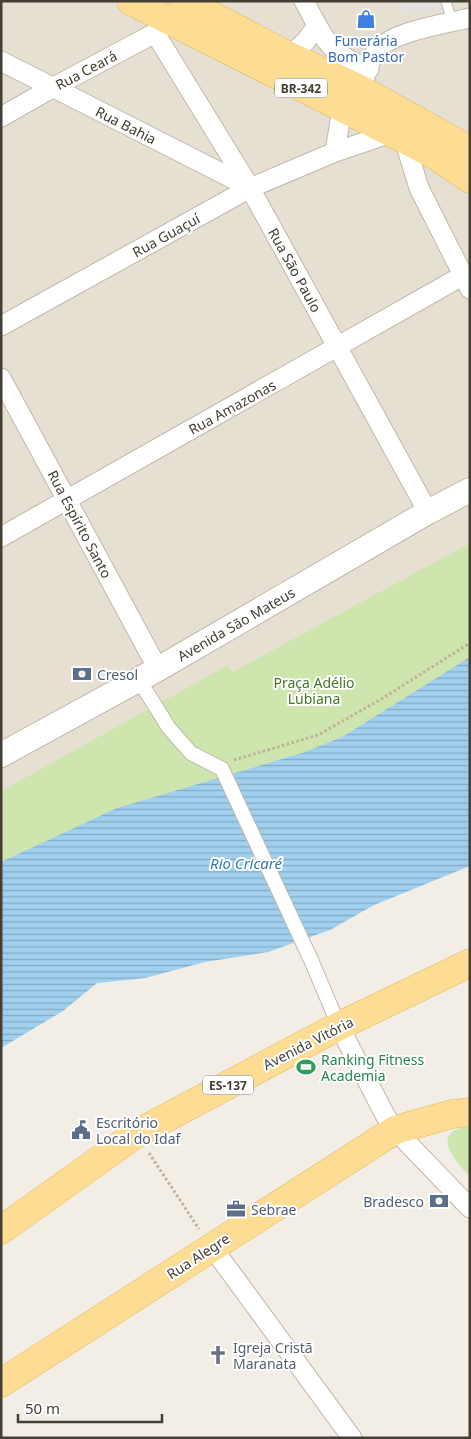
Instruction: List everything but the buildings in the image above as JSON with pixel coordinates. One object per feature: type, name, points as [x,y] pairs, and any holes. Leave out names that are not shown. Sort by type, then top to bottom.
[{"type":"main road","name":"BR-342","points":[[131,1],[167,17],[357,89],[398,136],[436,156],[470,179]]},
{"type":"main road","name":"BR-342","points":[[167,17],[289,56],[357,89],[470,150]]},
{"type":"main road","name":"Avenida Vitória","points":[[1,1230],[136,1134],[339,1026],[470,963]]},
{"type":"main road","name":"Rua Alegre","points":[[1,1383],[395,1130],[452,1114],[470,1112]]},
{"type":"street","points":[[304,1],[323,37],[338,54],[350,62],[357,89]]},
{"type":"street","name":"Rua Ceará","points":[[1,117],[167,17]]},
{"type":"street","name":"Rua São Paulo","points":[[167,17],[250,188],[428,512]]},
{"type":"street","points":[[334,152],[357,89],[373,55],[386,42],[398,37],[461,20]]},
{"type":"street","points":[[289,56],[305,42],[317,26]]},
{"type":"street","name":"Rua Bahia","points":[[1,61],[250,188]]},
{"type":"street","points":[[398,136],[419,188],[466,283]]},
{"type":"street","name":"Rua Guaçuí","points":[[1,326],[250,188],[334,152],[398,136]]},
{"type":"street","points":[[419,188],[436,156]]},
{"type":"street","name":"Rua Amazonas","points":[[1,537],[338,348],[466,283]]},
{"type":"street","name":"Rua Espírito Santo","points":[[1,378],[67,500],[148,674]]},
{"type":"street","name":"Avenida São Mateus","points":[[1,755],[148,674],[428,512],[470,490]]},
{"type":"street","points":[[148,674],[175,734],[191,753],[218,767],[311,960],[339,1026],[385,1115],[395,1130],[470,1208]]},
{"type":"street","points":[[212,1247],[352,1438]]},
{"type":"lane","points":[[446,1],[461,20]]},
{"type":"path","points":[[218,767],[318,735],[383,698],[470,643]]},
{"type":"path","points":[[136,1134],[212,1247]]},
{"type":"shaded area","points":[[1,1],[470,1],[470,763],[1,968]]},
{"type":"shaded area","points":[[398,1],[465,1],[402,16]]},
{"type":"green space","name":"Praça Adélio Lubiana","points":[[470,543],[470,657],[342,737],[302,753],[117,808],[1,862],[1,791],[228,665],[233,672]]},
{"type":"green space","points":[[463,1127],[470,1127],[470,1177],[459,1165],[448,1143],[448,1137],[453,1131]]},
{"type":"water","name":"Rio Cricaré","points":[[470,657],[470,866],[374,905],[330,930],[268,952],[205,962],[145,978],[97,983],[63,1011],[1,1048],[1,862],[117,808],[302,753],[342,737]]},
{"type":"place","name":"Funerária Bom Pastor","points":[[366,19]]},
{"type":"place","name":"Cresol","points":[[82,674]]},
{"type":"place","name":"Ranking Fitness Academia","points":[[306,1067]]},
{"type":"place","name":"Escritório Local do Idaf","points":[[81,1130]]},
{"type":"place","name":"Bradesco","points":[[439,1201]]},
{"type":"place","name":"Sebrae","points":[[236,1209]]},
{"type":"place","name":"Igreja Cristã Maranata","points":[[218,1355]]}]
